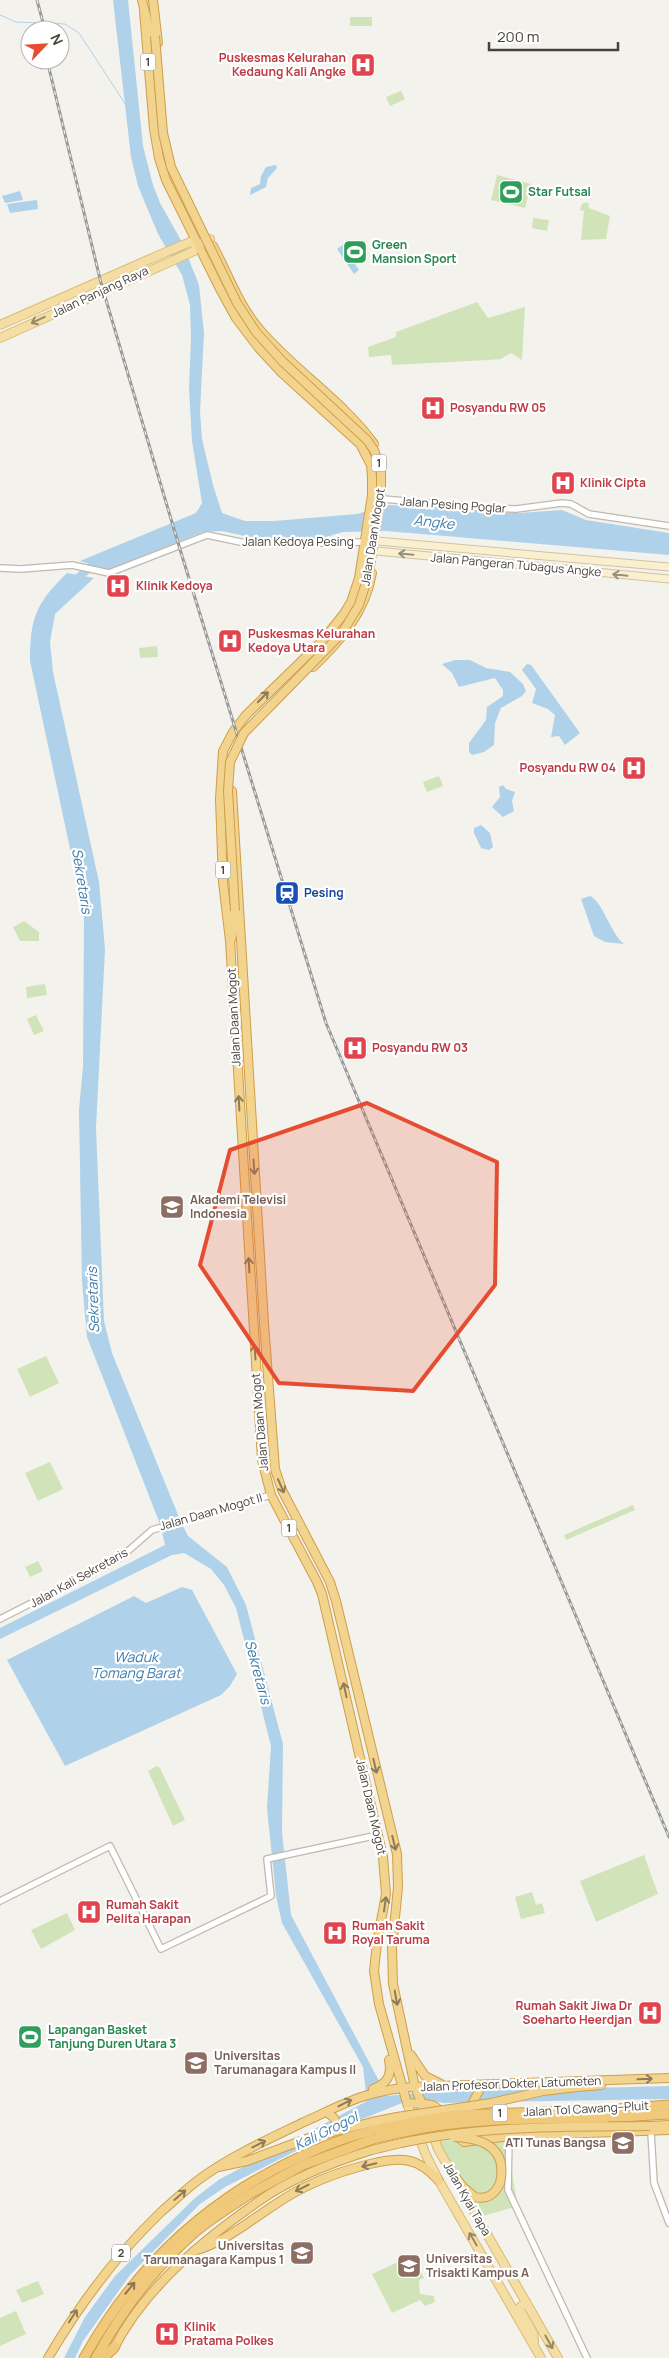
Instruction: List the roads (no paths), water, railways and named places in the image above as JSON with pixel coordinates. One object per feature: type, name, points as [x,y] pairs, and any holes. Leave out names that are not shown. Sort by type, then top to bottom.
[{"type":"highway","name":"Jalan Daan Mogot","points":[[142,0],[154,129],[159,158],[166,180],[194,246],[203,253],[218,287],[248,335],[281,372],[360,444],[371,465],[371,500],[365,543],[356,590],[351,602],[333,627],[257,703],[232,732],[223,751],[219,784],[223,882],[230,941],[262,1460],[271,1495],[319,1588],[378,1835],[385,1871],[386,1888],[374,1971],[379,2004],[405,2097]]},
{"type":"highway","name":"Jalan Daan Mogot","points":[[153,4],[153,36],[163,133],[171,167],[237,303],[256,332],[282,361],[367,440],[374,450],[381,470],[381,491],[370,564],[359,605],[342,633],[244,733],[230,762],[228,791],[234,911],[234,930],[230,941]]},
{"type":"highway","name":"Jalan Daan Mogot","points":[[153,4],[171,158],[176,175],[258,328],[287,360],[358,424],[376,446],[384,472],[383,501],[376,552],[368,590],[359,614],[337,645],[257,723],[243,740],[234,758],[232,800],[264,1323],[272,1440],[277,1477],[330,1582],[398,1859],[398,1887],[392,1968],[397,2005],[416,2090]]},
{"type":"highway","name":"Jalan Daan Mogot","points":[[144,11],[153,36]]},
{"type":"highway","points":[[203,253],[210,239]]},
{"type":"highway","points":[[242,326],[249,325],[252,319]]},
{"type":"highway","points":[[248,335],[250,328],[258,328]]},
{"type":"highway","points":[[294,667],[303,677]]},
{"type":"highway","points":[[219,784],[225,788],[232,787]]},
{"type":"highway","points":[[220,800],[226,795],[232,800]]},
{"type":"highway","name":"Jalan Daan Mogot","points":[[234,911],[240,939]]},
{"type":"highway","points":[[252,1313],[264,1313]]},
{"type":"highway","points":[[253,1323],[264,1323]]},
{"type":"highway","points":[[351,1721],[364,1718]]},
{"type":"highway","points":[[355,1738],[368,1735]]},
{"type":"highway","points":[[216,2168],[277,2135],[384,2087],[391,2070],[379,2004]]},
{"type":"highway","points":[[407,2049],[425,2076],[434,2082],[447,2086]]},
{"type":"highway","name":"Jalan Profesor Dokter Latumeten","points":[[405,2097],[416,2090],[447,2086],[481,2087],[669,2078]]},
{"type":"highway","name":"Jalan Profesor Dokter Latumeten","points":[[216,2168],[247,2162],[306,2139],[384,2119],[491,2103],[543,2091],[602,2085],[620,2080]]},
{"type":"highway","name":"1","points":[[384,2087],[405,2097]]},
{"type":"highway","points":[[481,2087],[467,2112],[468,2127],[474,2135],[486,2139]]},
{"type":"highway","name":"Jalan Kyai Tapa","points":[[416,2090],[421,2103]]},
{"type":"highway","name":"Jalan Profesor Dokter Latumeten","points":[[405,2097],[421,2103],[434,2105],[454,2134],[464,2142],[509,2136],[651,2129],[669,2125]]},
{"type":"highway","name":"Jalan Tol Cawang–Pluit","points":[[605,2114],[669,2105]]},
{"type":"highway","points":[[327,2112],[342,2128],[348,2143],[347,2170]]},
{"type":"highway","name":"Jalan Tol Cawang–Pluit","points":[[84,2358],[106,2321],[126,2293],[152,2263],[186,2229],[291,2160],[324,2146],[374,2130],[455,2116],[669,2114]]},
{"type":"highway","name":"Jalan Profesor Dokter Latumeten","points":[[194,2251],[212,2235],[278,2188],[319,2168],[387,2146],[432,2137],[509,2128],[669,2130]]},
{"type":"highway","points":[[432,2137],[464,2138],[484,2142],[492,2148],[499,2158],[502,2172],[500,2183],[492,2194],[484,2198],[475,2197],[463,2187],[450,2170]]},
{"type":"highway","points":[[104,2358],[115,2346],[154,2292],[194,2251],[221,2242],[299,2189],[347,2170],[403,2159],[423,2166],[439,2181]]},
{"type":"highway","name":"2","points":[[48,2358],[85,2298],[120,2253],[172,2202],[199,2179],[216,2168]]},
{"type":"highway","name":"Jalan Tol Cawang–Pluit","points":[[96,2358],[128,2307],[155,2274],[197,2231],[246,2191]]},
{"type":"highway","points":[[109,2358],[115,2346]]},
{"type":"main road","name":"Jalan Panjang Raya","points":[[0,338],[170,261],[194,246],[210,239]]},
{"type":"main road","name":"Jalan Panjang Raya","points":[[0,325],[166,252],[194,246]]},
{"type":"main road","points":[[99,280],[102,291]]},
{"type":"main road","name":"Jalan Pangeran Tubagus Angke","points":[[378,538],[482,550],[669,567]]},
{"type":"main road","name":"Jalan Pangeran Tubagus Angke","points":[[365,543],[376,552],[669,579]]},
{"type":"main road","points":[[480,561],[479,555],[482,550]]},
{"type":"main road","name":"Jalan Kyai Tapa","points":[[405,2097],[425,2153],[439,2181],[541,2358]]},
{"type":"main road","name":"Jalan Kyai Tapa","points":[[421,2103],[438,2150],[558,2358]]},
{"type":"main road","points":[[526,2302],[519,2308],[533,2333],[534,2346]]},
{"type":"street","name":"Jalan Pesing Poglar","points":[[383,501],[496,509],[516,509],[562,503],[571,504],[589,514],[669,526]]},
{"type":"street","name":"Jalan Kedoya Pesing","points":[[0,568],[78,567],[109,573],[207,535],[250,544],[365,543]]},
{"type":"street","name":"Jalan Daan Mogot II","points":[[154,1529],[271,1495]]},
{"type":"street","name":"Jalan Kali Sekretaris","points":[[0,1619],[120,1558],[154,1529]]},
{"type":"street","points":[[0,1901],[110,1846],[161,1950],[271,1896],[267,1860],[378,1835]]},
{"type":"street","points":[[651,2129],[656,2191],[669,2223]]},
{"type":"street","points":[[509,2136],[508,2190],[587,2358]]},
{"type":"water","name":"Angke","points":[[113,0],[128,0],[143,146],[153,185],[160,203],[182,242],[199,285],[204,333],[200,412],[202,439],[222,513],[245,521],[274,521],[357,514],[389,505],[519,513],[562,510],[586,520],[669,533],[669,555],[386,531],[343,532],[319,539],[249,537],[222,531],[203,532],[108,570],[80,561],[196,513],[202,503],[192,441],[189,389],[190,305],[182,275],[158,234],[138,186],[131,157]]},
{"type":"water","points":[[276,165],[277,168],[268,178],[266,187],[250,195],[251,188],[260,184],[261,176],[266,167]]},
{"type":"water","points":[[20,191],[23,200],[5,203],[2,196]]},
{"type":"water","points":[[37,200],[38,209],[10,213],[7,204]]},
{"type":"water","points":[[344,244],[350,246],[351,252],[349,255],[359,270],[354,274],[337,249]]},
{"type":"water","name":"Kali Grogol","points":[[67,573],[94,578],[55,614],[50,642],[53,672],[99,882],[105,949],[96,1128],[104,1321],[112,1353],[188,1536],[227,1567],[246,1605],[283,1744],[282,1832],[291,1915],[387,2096],[427,2092],[669,2086],[669,2099],[444,2103],[428,2100],[407,2101],[345,2126],[225,2187],[200,2204],[130,2275],[83,2341],[75,2358],[64,2358],[85,2317],[115,2276],[196,2197],[220,2179],[367,2101],[363,2067],[282,1923],[276,1896],[267,1808],[271,1746],[236,1608],[224,1585],[211,1569],[184,1553],[172,1555],[0,1639],[0,1628],[165,1545],[160,1524],[87,1337],[82,1281],[79,1110],[83,1066],[84,914],[30,661],[31,633],[37,612],[48,593]]},
{"type":"water","points":[[455,660],[470,660],[486,668],[510,672],[523,684],[526,691],[522,696],[501,708],[495,723],[494,745],[484,752],[472,755],[469,752],[469,743],[486,720],[487,707],[503,696],[503,690],[495,678],[459,687],[452,673],[442,664]]},
{"type":"water","points":[[527,664],[531,665],[580,733],[565,745],[559,736],[551,737],[555,715],[548,709],[532,703],[536,689],[522,670]]},
{"type":"water","points":[[503,785],[506,789],[515,792],[512,801],[514,811],[503,817],[492,807],[500,797],[499,787]]},
{"type":"water","points":[[481,825],[490,833],[493,847],[489,850],[481,848],[474,833],[474,828]]},
{"type":"water","points":[[590,896],[599,904],[614,932],[624,944],[605,942],[594,936],[581,899]]},
{"type":"water","name":"Waduk Tomang Barat","points":[[182,1587],[192,1590],[237,1674],[230,1686],[221,1695],[65,1766],[7,1660],[134,1596],[146,1603]]},
{"type":"waterway","points":[[0,15],[16,22],[65,24],[79,33],[126,105]]},
{"type":"waterway","name":"Sekretaris","points":[[73,582],[94,564],[102,561]]},
{"type":"railway","points":[[37,0],[42,20]]},
{"type":"railway","points":[[49,70],[101,283],[179,546],[326,1023],[669,1837]]},
{"type":"place","name":"Puskesmas Kelurahan Kedaung Kali Angke","points":[[363,65]]},
{"type":"place","name":"Star Futsal","points":[[511,192]]},
{"type":"place","name":"Green Mansion Sport","points":[[355,252]]},
{"type":"place","name":"Posyandu RW 05","points":[[433,408]]},
{"type":"place","name":"Klinik Cipta","points":[[563,483]]},
{"type":"place","name":"Klinik Kedoya","points":[[118,586]]},
{"type":"place","name":"Puskesmas Kelurahan Kedoya Utara","points":[[230,641]]},
{"type":"place","name":"Posyandu RW 04","points":[[634,768]]},
{"type":"place","name":"Pesing","points":[[287,893]]},
{"type":"place","name":"Posyandu RW 03","points":[[355,1048]]},
{"type":"place","name":"Akademi Televisi Indonesia","points":[[172,1207]]},
{"type":"place","name":"Rumah Sakit Pelita Harapan","points":[[89,1912]]},
{"type":"place","name":"Rumah Sakit Royal Taruma","points":[[335,1933]]},
{"type":"place","name":"Rumah Sakit Jiwa Dr Soeharto Heerdjan","points":[[650,2013]]},
{"type":"place","name":"Lapangan Basket Tanjung Duren Utara 3","points":[[30,2037]]},
{"type":"place","name":"Universitas Tarumanagara Kampus II","points":[[196,2063]]},
{"type":"place","name":"ATI Tunas Bangsa","points":[[623,2143]]},
{"type":"place","name":"Universitas Tarumanagara Kampus 1","points":[[302,2253]]},
{"type":"place","name":"Universitas Trisakti Kampus A","points":[[409,2266]]},
{"type":"place","name":"Klinik Pratama Polkes","points":[[167,2334]]}]
